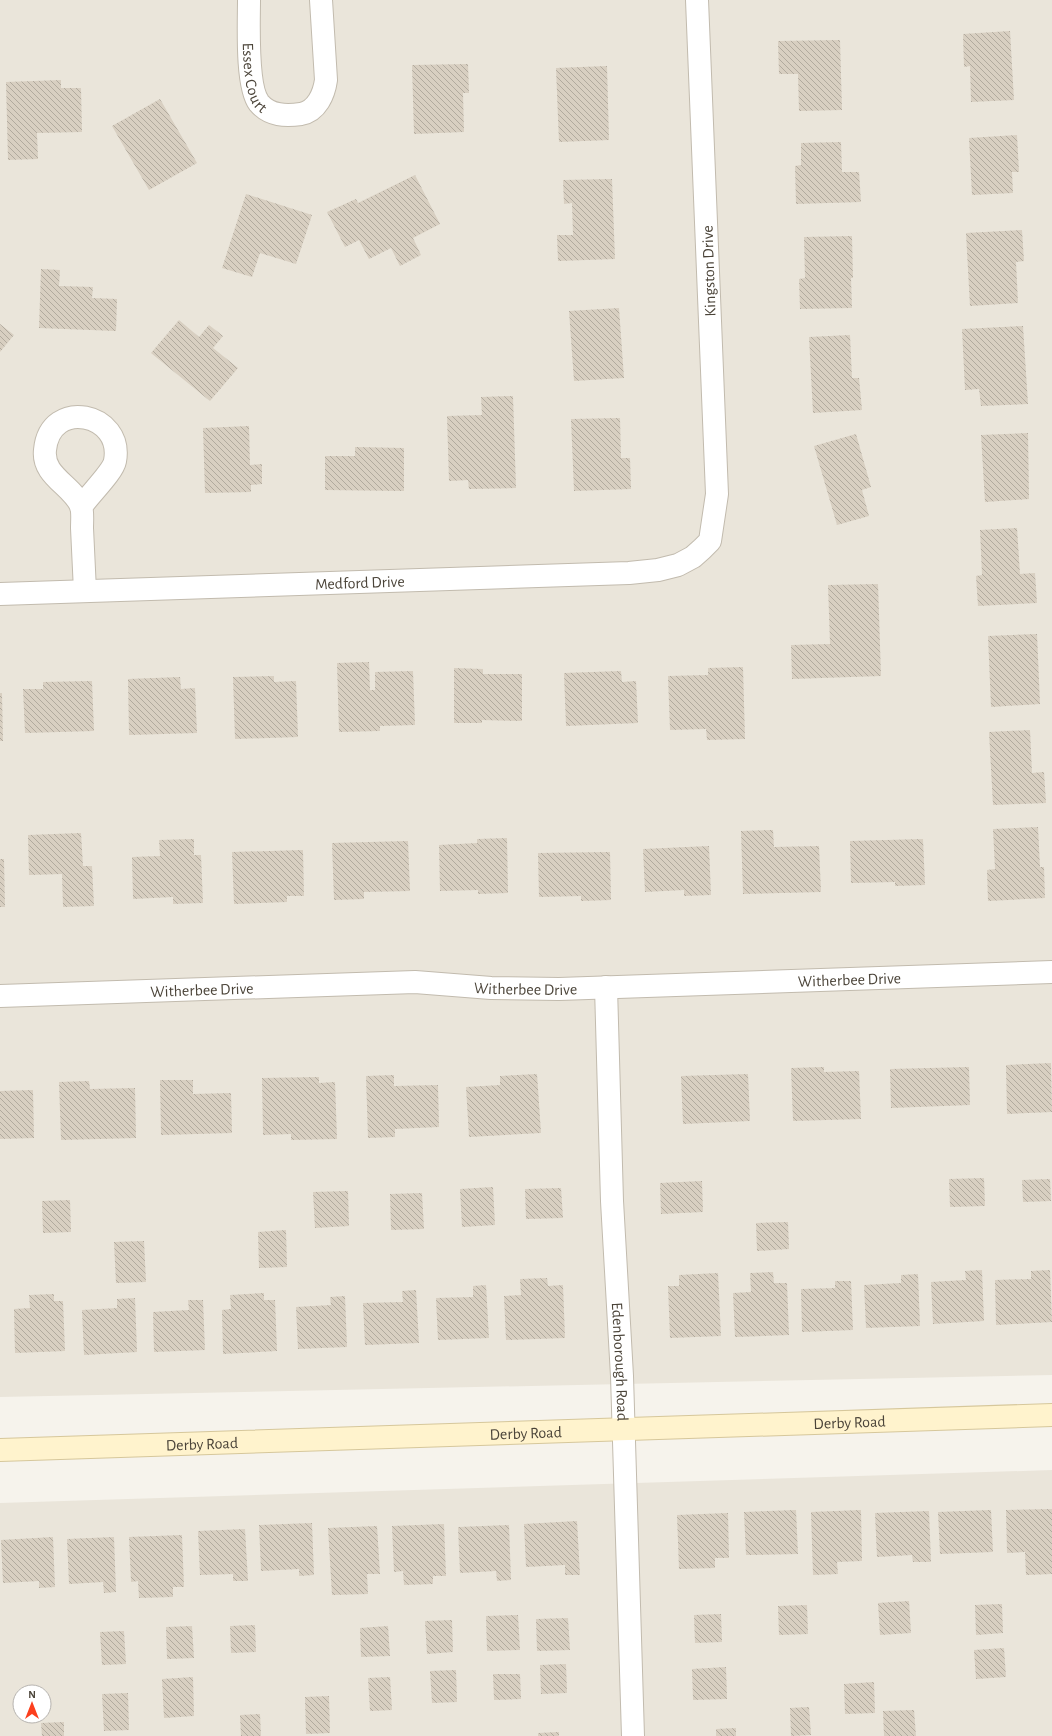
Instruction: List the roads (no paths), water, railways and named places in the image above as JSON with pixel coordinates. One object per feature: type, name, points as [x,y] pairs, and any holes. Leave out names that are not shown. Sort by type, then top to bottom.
[{"type":"street","name":"Essex Court","points":[[249,0],[253,89],[260,103],[275,115],[291,116],[308,113],[318,102],[324,91],[326,80],[322,0]]},
{"type":"street","name":"Kingston Drive","points":[[698,0],[717,494],[710,541]]},
{"type":"street","points":[[82,507],[85,591]]},
{"type":"street","name":"Medford Drive","points":[[0,594],[629,573],[678,566],[693,557],[710,541]]},
{"type":"street","name":"Witherbee Drive","points":[[0,996],[415,982],[523,990],[1052,972]]},
{"type":"street","name":"Edenborough Road","points":[[606,987],[612,1201],[623,1429],[633,1736]]},
{"type":"street","name":"Derby Road","points":[[0,1450],[1052,1415]]}]
